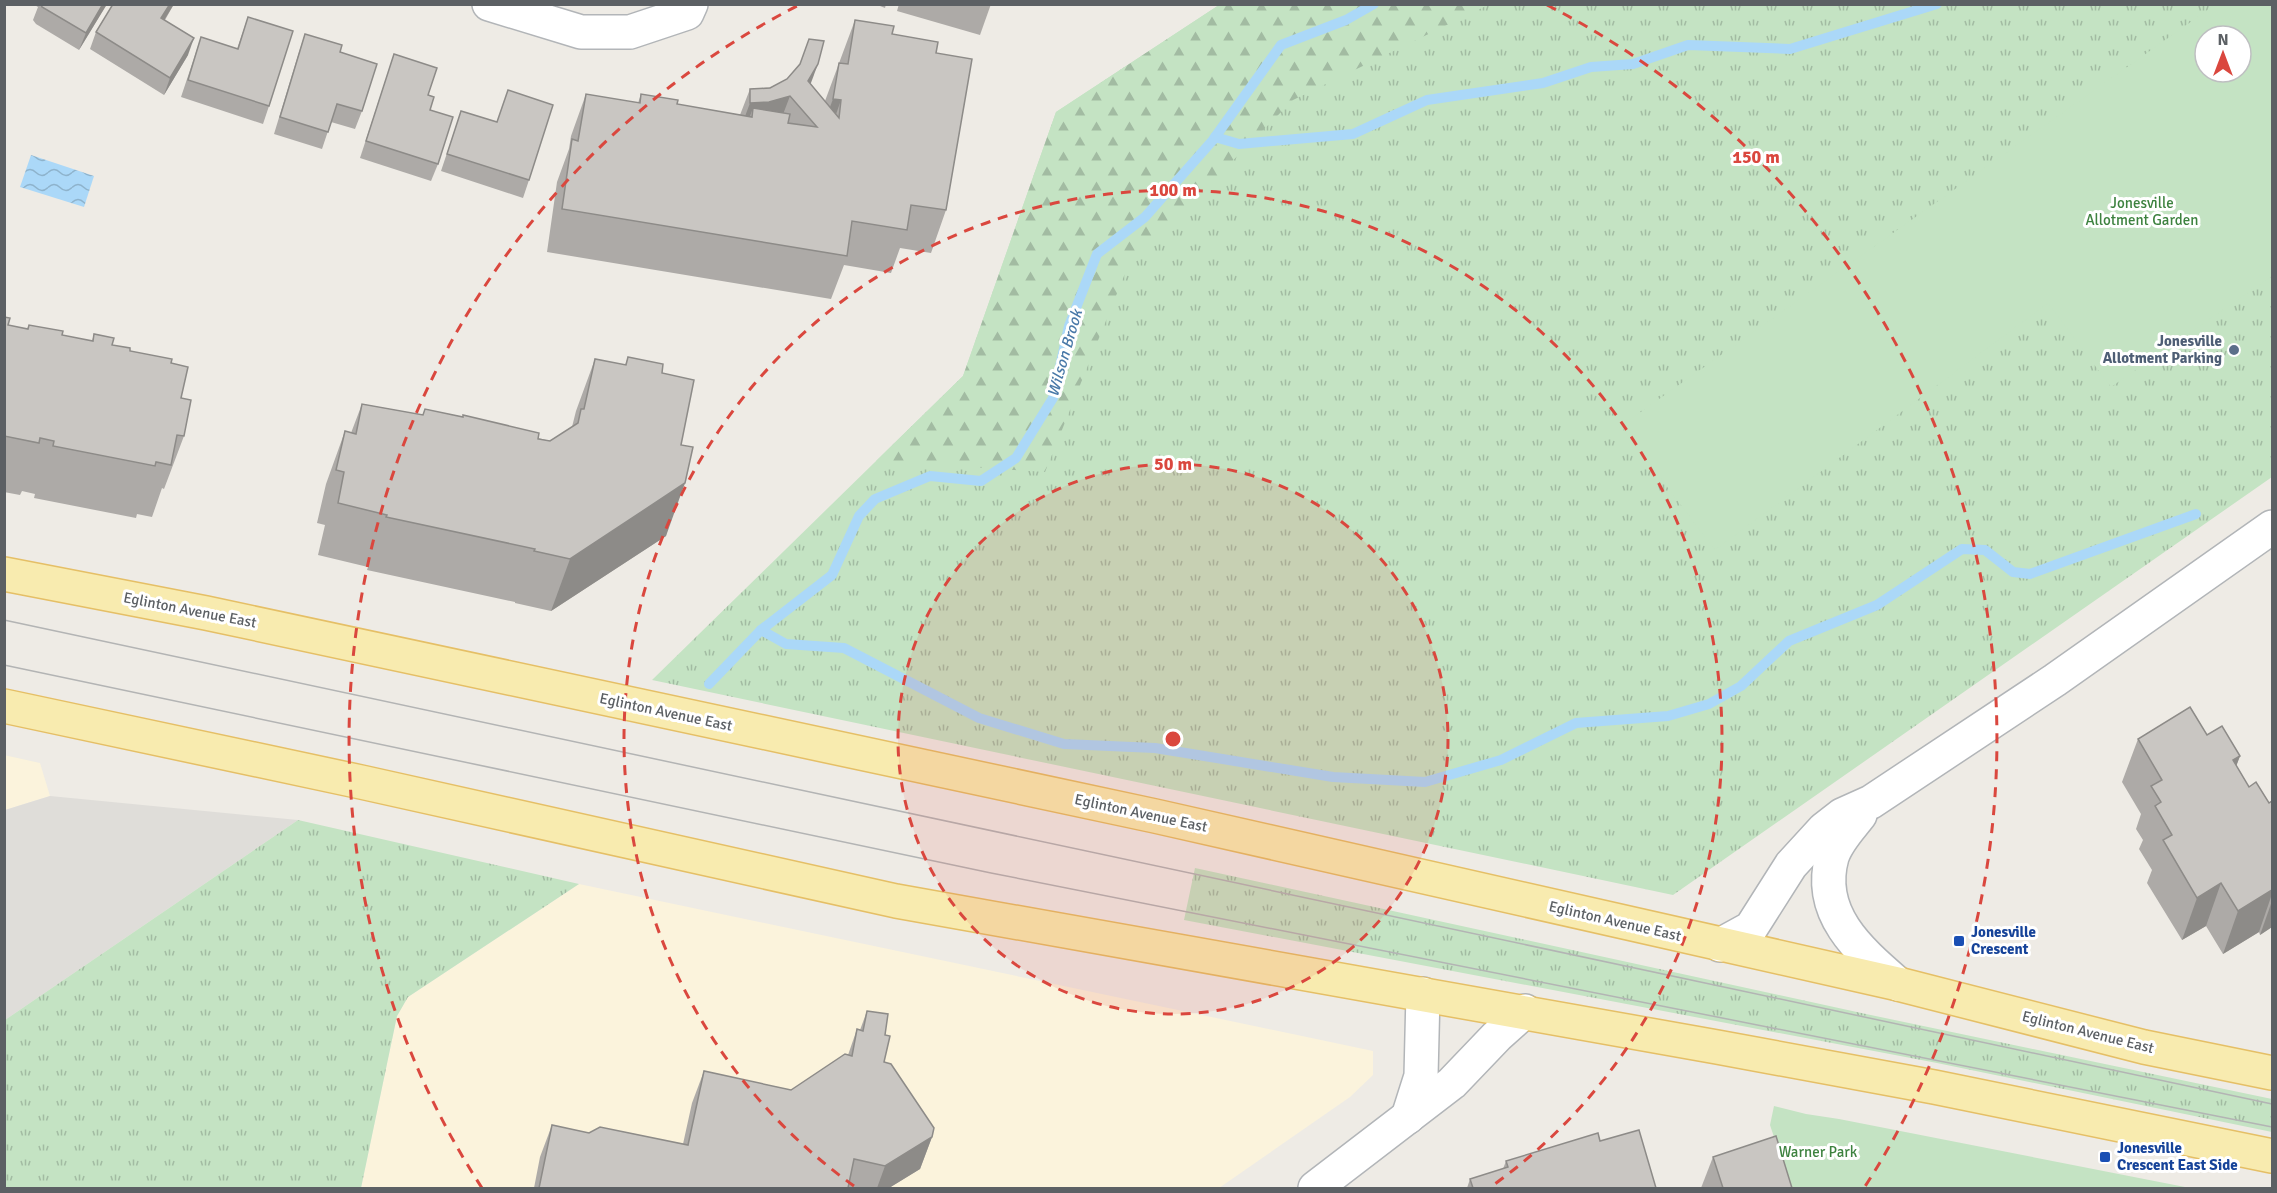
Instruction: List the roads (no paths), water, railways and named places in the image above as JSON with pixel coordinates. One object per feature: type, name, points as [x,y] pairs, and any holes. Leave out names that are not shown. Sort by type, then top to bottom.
[{"type":"main road","name":"Eglinton Avenue East","points":[[4,573],[206,613],[1155,816],[1898,984],[2144,1047],[2272,1073]]},
{"type":"main road","points":[[4,706],[896,901],[1525,1011],[1934,1087],[2272,1156]]},
{"type":"street","points":[[489,4],[581,32],[630,32],[687,13],[691,4]]},
{"type":"street","points":[[1720,945],[1751,928],[1791,865],[1824,829],[1842,815],[1871,802],[2055,680],[2272,527]]},
{"type":"street","points":[[1871,802],[1842,838],[1832,857],[1829,882],[1832,900],[1846,935],[1898,984]]},
{"type":"street","points":[[1408,1117],[1421,1076],[1424,994]]},
{"type":"street","points":[[1315,1188],[1353,1176],[1408,1117],[1452,1083],[1497,1036],[1525,1011]]},
{"type":"water","points":[[31,155],[94,176],[84,207],[20,187]]},
{"type":"waterway","name":"Wilson Brook","points":[[709,684],[761,630],[832,575],[859,516],[875,499],[930,476],[981,481],[1016,458],[1053,398],[1069,326],[1097,254],[1145,217],[1213,140],[1281,45],[1346,20],[1374,4]]},
{"type":"waterway","points":[[1215,137],[1239,144],[1353,134],[1427,100],[1543,83],[1591,67],[1633,64],[1688,45],[1790,49],[1937,4]]},
{"type":"waterway","points":[[761,630],[786,644],[844,648],[979,718],[1064,744],[1155,748],[1333,777],[1425,782],[1501,760],[1576,723],[1668,716],[1709,704],[1741,686],[1789,641],[1877,605],[1962,549],[1985,550],[2013,572],[2030,574],[2196,514]]},
{"type":"tram line","points":[[4,620],[2272,1104]]},
{"type":"tram line","points":[[4,665],[991,873],[2272,1127]]},
{"type":"place","name":"Jonesville Allotment Parking","points":[[2234,350]]},
{"type":"place","name":"Jonesville Crescent","points":[[1959,941]]},
{"type":"place","name":"Jonesville Crescent East Side","points":[[2105,1157]]},
{"type":"park label","name":"Jonesville Allotment Garden","points":[[2142,212]]},
{"type":"park label","name":"Warner Park","points":[[1818,1152]]}]
